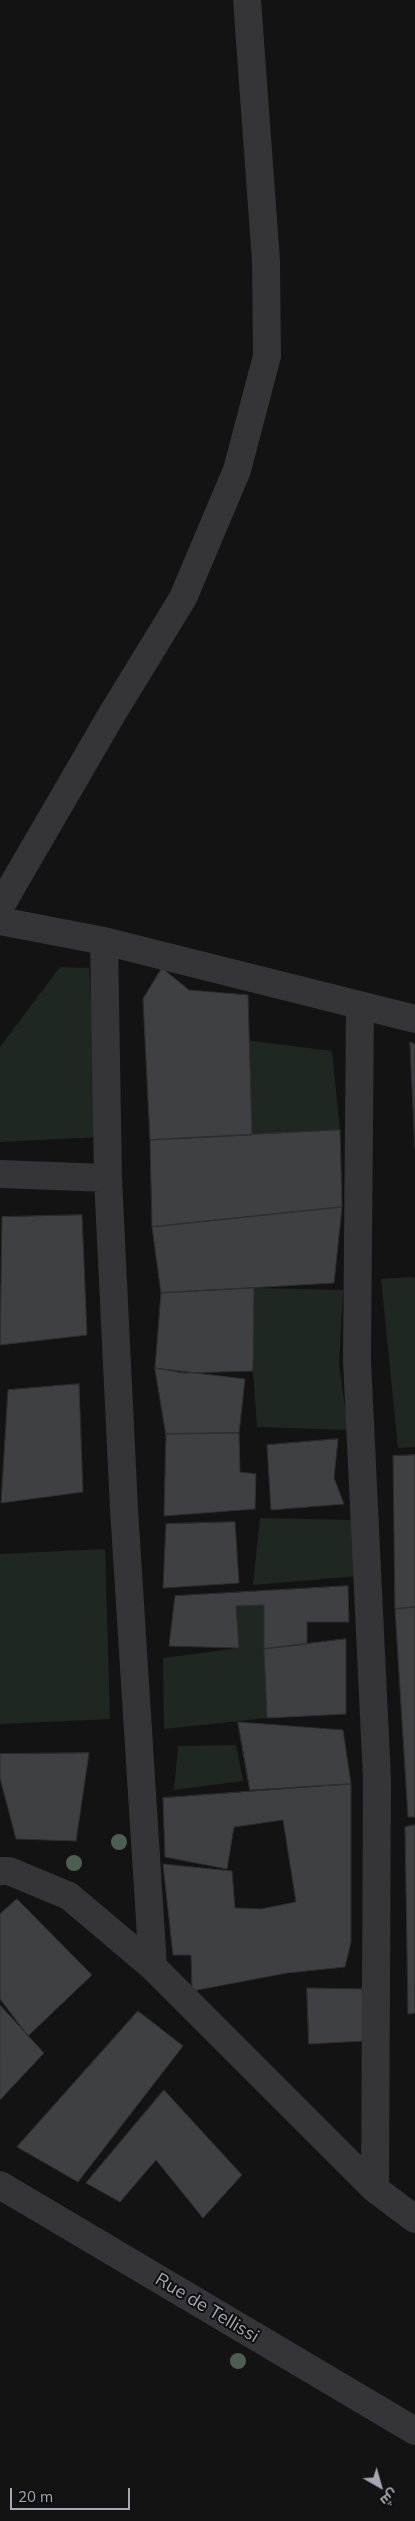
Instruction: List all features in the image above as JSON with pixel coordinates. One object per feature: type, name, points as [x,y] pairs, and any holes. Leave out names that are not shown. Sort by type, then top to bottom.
[{"type":"street","points":[[0,907],[112,714],[183,598],[237,470],[266,356],[266,261],[247,0]]},
{"type":"street","points":[[0,921],[104,941],[415,1019]]},
{"type":"street","points":[[104,941],[108,1178],[124,1509],[153,1967]]},
{"type":"street","points":[[360,1006],[357,1360],[376,1779],[375,2189]]},
{"type":"street","points":[[0,1174],[108,1178]]},
{"type":"street","points":[[0,1871],[9,1871],[68,1896],[153,1967],[375,2189],[415,2219]]},
{"type":"street","name":"Rue de Tellissi","points":[[0,2185],[415,2431]]},
{"type":"shaded area","points":[[60,967],[89,968],[100,1137],[0,1142],[0,1047]]},
{"type":"shaded area","points":[[245,1040],[332,1051],[340,1130],[252,1135]]},
{"type":"shaded area","points":[[415,1278],[415,1447],[398,1448],[381,1279]]},
{"type":"shaded area","points":[[254,1288],[343,1290],[339,1364],[348,1430],[257,1427],[253,1371]]},
{"type":"shaded area","points":[[260,1518],[352,1520],[359,1576],[253,1585]]},
{"type":"shaded area","points":[[105,1549],[110,1719],[0,1724],[0,1554]]},
{"type":"shaded area","points":[[264,1605],[267,1718],[164,1729],[163,1658],[239,1648],[236,1606]]},
{"type":"shaded area","points":[[236,1745],[243,1781],[174,1790],[178,1746]]},
{"type":"building","points":[[162,968],[189,990],[248,995],[252,1135],[150,1140],[143,999]]},
{"type":"building","points":[[410,1042],[415,1044],[415,1148]]},
{"type":"building","points":[[340,1130],[342,1207],[152,1227],[150,1140]]},
{"type":"building","points":[[342,1207],[334,1283],[161,1293],[152,1227]]},
{"type":"building","points":[[82,1215],[87,1335],[0,1345],[2,1217]]},
{"type":"building","points":[[254,1288],[253,1371],[184,1373],[155,1368],[161,1293]]},
{"type":"building","points":[[155,1368],[245,1379],[239,1433],[166,1434]]},
{"type":"building","points":[[79,1384],[83,1492],[1,1503],[8,1390]]},
{"type":"building","points":[[239,1433],[240,1472],[256,1474],[255,1509],[164,1516],[166,1434]]},
{"type":"building","points":[[338,1439],[334,1478],[344,1504],[271,1510],[267,1445]]},
{"type":"building","points":[[415,1455],[415,1607],[395,1609],[393,1456]]},
{"type":"building","points":[[235,1522],[239,1583],[163,1588],[166,1524]]},
{"type":"building","points":[[348,1586],[349,1622],[307,1622],[307,1644],[264,1649],[264,1605],[236,1606],[239,1648],[169,1646],[175,1596]]},
{"type":"building","points":[[415,1607],[415,1817],[408,1817],[395,1609]]},
{"type":"building","points":[[346,1639],[346,1714],[267,1718],[264,1649]]},
{"type":"building","points":[[238,1722],[343,1730],[351,1784],[250,1790]]},
{"type":"building","points":[[89,1753],[76,1841],[16,1839],[0,1778],[0,1754]]},
{"type":"building","points":[[351,1784],[351,1942],[345,1967],[287,1973],[192,1991],[191,1955],[173,1955],[163,1864],[232,1871],[235,1908],[261,1909],[296,1902],[283,1820],[234,1827],[227,1869],[165,1857],[163,1798]]},
{"type":"building","points":[[415,1825],[415,2013],[408,2014],[405,1827]]},
{"type":"building","points":[[17,1899],[92,1975],[28,2036],[0,1999],[0,1914]]},
{"type":"building","points":[[307,1988],[362,1989],[365,2041],[309,2044]]},
{"type":"building","points":[[0,2005],[44,2053],[0,2100]]},
{"type":"building","points":[[138,2011],[183,2046],[78,2182],[17,2147]]},
{"type":"building","points":[[164,2090],[242,2175],[203,2218],[156,2160],[120,2202],[86,2183]]}]
